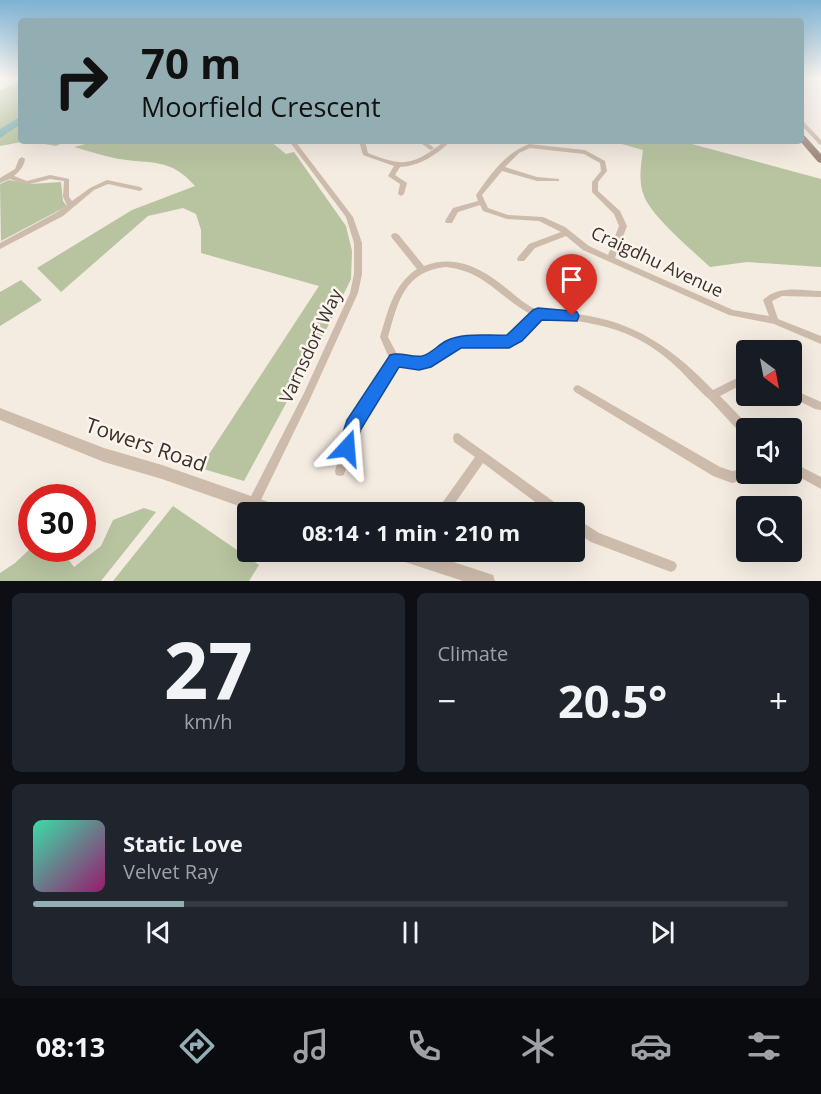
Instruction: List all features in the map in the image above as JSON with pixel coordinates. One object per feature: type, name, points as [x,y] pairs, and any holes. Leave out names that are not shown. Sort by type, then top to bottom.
[{"type":"main road","points":[[804,140],[821,160]]},
{"type":"street","points":[[804,125],[821,143]]},
{"type":"street","name":"Varnsdorf Way","points":[[254,502],[307,396],[354,293],[358,274],[358,243],[349,217],[294,144]]},
{"type":"street","points":[[363,144],[365,154],[382,161],[408,166],[422,162],[443,144]]},
{"type":"street","points":[[425,144],[431,148]]},
{"type":"street","points":[[449,221],[455,210],[482,202],[479,195],[500,168],[517,152],[529,146],[585,152],[603,162],[604,171],[595,182],[595,192],[617,213],[623,226],[611,258]]},
{"type":"street","points":[[0,181],[22,165],[22,159]]},
{"type":"street","points":[[398,164],[392,176],[404,183],[401,194]]},
{"type":"street","points":[[500,168],[537,179],[557,180]]},
{"type":"street","points":[[9,176],[26,183],[50,177],[67,180],[66,197],[71,206]]},
{"type":"street","points":[[0,246],[71,206],[92,189],[107,182],[140,189]]},
{"type":"street","name":"Craigdhu Avenue","points":[[482,202],[485,209],[507,218],[540,219],[567,233],[586,248],[732,313],[775,321],[821,340]]},
{"type":"street","points":[[521,259],[532,246],[567,233]]},
{"type":"street","points":[[394,236],[421,268]]},
{"type":"street","points":[[395,360],[384,337],[396,298],[406,282],[421,268],[454,263],[484,276],[520,304],[538,314],[589,319],[619,326],[635,334],[672,357],[736,421]]},
{"type":"street","points":[[775,321],[767,300],[781,293],[821,294]]},
{"type":"street","points":[[395,360],[419,363],[431,360],[450,346],[460,342],[509,342],[517,337],[538,314]]},
{"type":"street","points":[[340,471],[353,426],[395,360]]},
{"type":"street","points":[[711,396],[736,383]]},
{"type":"street","points":[[578,389],[717,472],[736,476]]},
{"type":"street","points":[[802,398],[819,406]]},
{"type":"street","name":"Towers Road","points":[[1,416],[104,455],[162,472],[247,502]]},
{"type":"street","points":[[458,438],[544,502]]},
{"type":"street","points":[[449,502],[481,457]]},
{"type":"street","points":[[802,473],[821,483]]},
{"type":"street","points":[[585,531],[595,538],[671,566]]},
{"type":"street","points":[[438,562],[487,581]]},
{"type":"green space","points":[[0,104],[18,104],[18,143],[0,146]]},
{"type":"green space","points":[[86,144],[274,144],[286,154],[294,152],[346,226],[352,251],[351,279],[244,481],[200,468],[319,286],[201,253],[201,230],[196,214],[183,208],[148,216],[61,292],[37,268],[132,210],[195,186],[169,166],[119,159],[74,147]]},
{"type":"green space","points":[[622,144],[692,144],[821,179],[821,267],[747,262],[710,267],[655,214],[648,204],[641,185],[643,150]]},
{"type":"green space","points":[[9,180],[30,184],[61,182],[63,201],[67,206],[1,241],[0,184]]},
{"type":"green space","points":[[21,280],[42,300],[0,326],[0,292]]},
{"type":"green space","points":[[173,506],[237,550],[237,562],[255,562],[259,565],[249,581],[113,581]]},
{"type":"green space","points":[[144,508],[156,512],[101,581],[0,581],[0,573],[18,560],[18,562],[70,562],[74,567],[80,562],[96,562],[96,550],[101,546],[113,520]]},
{"type":"waterway","points":[[0,134],[18,121]]},
{"type":"route","points":[[347,448],[353,426],[395,360],[419,363],[431,360],[450,346],[460,342],[509,342],[517,337],[538,314],[572,316]]}]
